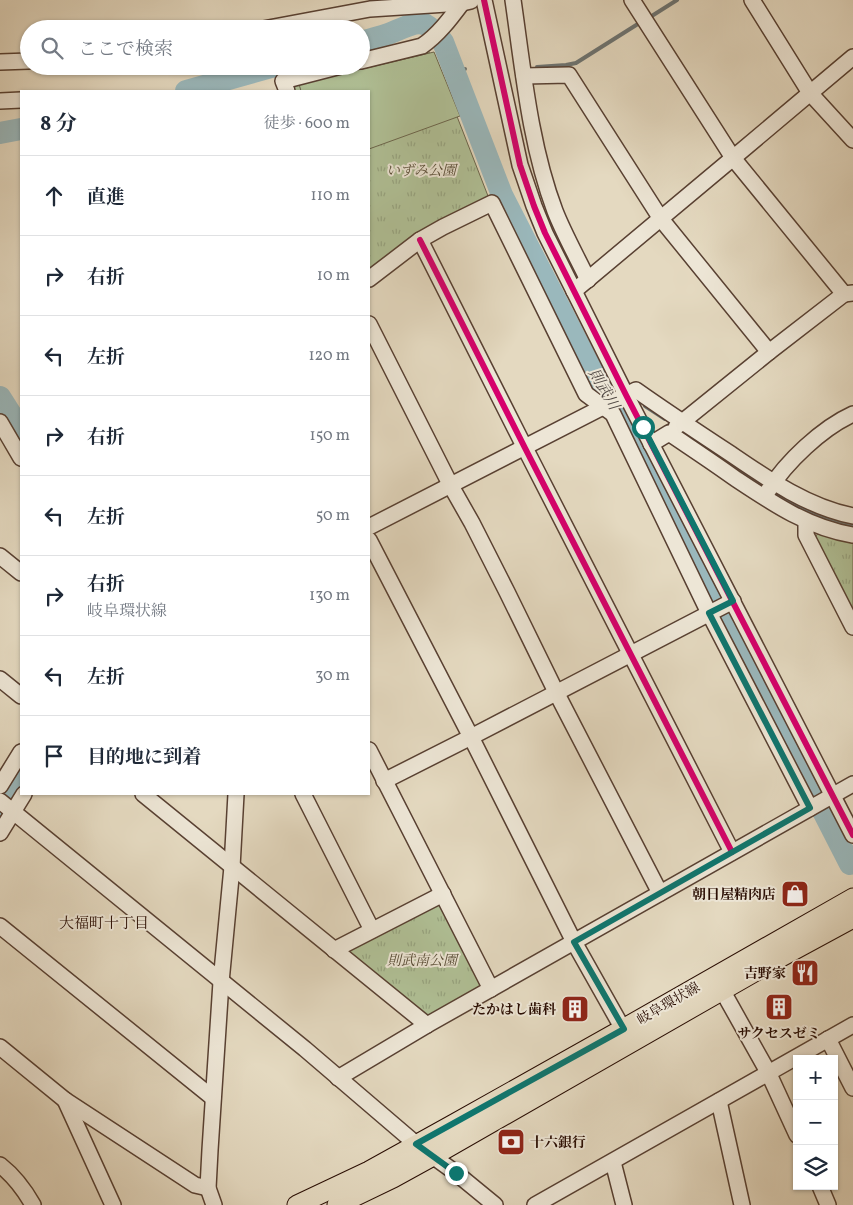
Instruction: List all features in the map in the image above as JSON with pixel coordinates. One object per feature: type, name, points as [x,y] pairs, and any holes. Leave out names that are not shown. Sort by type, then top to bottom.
[{"type":"main road","name":"岐阜環状線","points":[[297,1205],[369,1171],[624,1029],[853,898]]},
{"type":"main road","name":"岐阜環状線","points":[[337,1205],[433,1156],[722,990],[853,918]]},
{"type":"street","points":[[514,0],[530,114],[543,175],[555,211],[588,280]]},
{"type":"street","points":[[632,0],[733,158],[848,294],[769,352],[676,427],[651,444]]},
{"type":"street","points":[[752,0],[810,93],[853,140]]},
{"type":"street","points":[[370,59],[422,46],[472,1]]},
{"type":"street","points":[[311,20],[370,9],[472,1]]},
{"type":"street","points":[[472,1],[520,166],[534,206],[545,233],[574,291],[614,401],[651,444],[720,607],[820,802]]},
{"type":"street","points":[[574,291],[853,57]]},
{"type":"street","points":[[0,62],[20,61]]},
{"type":"street","points":[[286,90],[283,81],[306,75]]},
{"type":"street","points":[[524,76],[569,75],[661,219],[769,352]]},
{"type":"street","points":[[0,101],[20,100]]},
{"type":"street","points":[[370,278],[420,240],[492,203],[586,394],[614,401]]},
{"type":"street","points":[[420,240],[732,852]]},
{"type":"street","points":[[370,326],[451,486],[472,522],[556,692],[660,893]]},
{"type":"street","points":[[370,527],[636,390],[676,427],[768,490],[806,522],[853,536]]},
{"type":"street","points":[[614,401],[613,414],[720,607],[820,802],[853,835]]},
{"type":"street","points":[[768,490],[791,461],[810,443],[830,427],[853,414]]},
{"type":"street","points":[[0,422],[20,456]]},
{"type":"street","points":[[768,490],[811,502],[844,515],[853,516]]},
{"type":"street","points":[[806,522],[806,535],[853,627]]},
{"type":"street","points":[[370,542],[574,942],[624,1029]]},
{"type":"street","points":[[0,556],[20,572]]},
{"type":"street","points":[[384,781],[720,607]]},
{"type":"street","points":[[0,679],[20,695]]},
{"type":"street","points":[[370,752],[491,989]]},
{"type":"street","points":[[0,786],[20,754]]},
{"type":"street","points":[[338,1078],[427,1025],[853,784]]},
{"type":"street","points":[[0,833],[7,807],[23,795]]},
{"type":"street","points":[[144,795],[427,1025]]},
{"type":"street","points":[[214,1205],[208,1188],[221,982],[232,867],[236,795]]},
{"type":"street","points":[[304,795],[372,930]]},
{"type":"street","points":[[7,807],[305,1050],[416,1144],[495,1205]]},
{"type":"street","points":[[334,950],[443,894]]},
{"type":"street","points":[[0,926],[213,1098]]},
{"type":"street","points":[[722,990],[768,1072],[793,1126]]},
{"type":"street","points":[[535,1205],[853,1025]]},
{"type":"street","points":[[828,1039],[853,1088]]},
{"type":"street","points":[[0,1047],[66,1100],[196,1184],[208,1188]]},
{"type":"street","points":[[66,1100],[112,1205]]},
{"type":"street","points":[[719,1101],[742,1205]]},
{"type":"street","points":[[613,1162],[624,1205]]},
{"type":"street","points":[[0,1165],[23,1188],[33,1205]]},
{"type":"street","points":[[822,1190],[828,1205]]},
{"type":"green space","name":"いずみ公園","points":[[428,51],[435,60],[488,196],[370,270],[370,90],[292,90],[293,83],[327,75],[370,75],[370,65]]},
{"type":"green space","points":[[434,52],[460,116],[370,149],[370,90],[301,90],[299,84],[337,75],[370,75],[370,67]]},
{"type":"green space","points":[[820,531],[853,542],[853,612],[815,537]]},
{"type":"green space","name":"則武南公園","points":[[437,904],[442,907],[481,984],[479,989],[429,1017],[349,955],[349,949]]},
{"type":"waterway","points":[[647,19],[677,0]]},
{"type":"waterway","points":[[537,67],[576,63],[641,22]]},
{"type":"waterway","name":"則武川","points":[[370,39],[417,23],[429,26],[443,42],[502,195],[590,367],[605,387],[628,430],[850,864]]},
{"type":"waterway","points":[[453,70],[465,69]]},
{"type":"waterway","name":"則武川","points":[[190,90],[243,75]]},
{"type":"waterway","name":"則武川","points":[[0,133],[20,129]]},
{"type":"waterway","points":[[0,397],[20,428]]},
{"type":"waterway","points":[[645,406],[665,419]]},
{"type":"waterway","points":[[679,429],[766,489]]},
{"type":"waterway","points":[[772,492],[811,512],[853,526]]},
{"type":"waterway","points":[[0,808],[20,778]]},
{"type":"cycle path","points":[[484,0],[520,165],[545,233],[626,395],[853,835]]},
{"type":"cycle path","points":[[420,240],[732,852]]},
{"type":"place","name":"朝日屋精肉店","points":[[795,894]]},
{"type":"place","name":"吉野家","points":[[805,973]]},
{"type":"place","name":"サクセスゼミ","points":[[779,1007]]},
{"type":"place","name":"たかはし歯科","points":[[575,1009]]},
{"type":"place","name":"十六銀行","points":[[511,1142]]},
{"type":"district","name":"大福町十丁目","points":[[104,923]]},
{"type":"route","points":[[456,1173],[416,1144],[624,1029],[574,942],[810,808],[709,613],[733,601],[643,427]]}]
